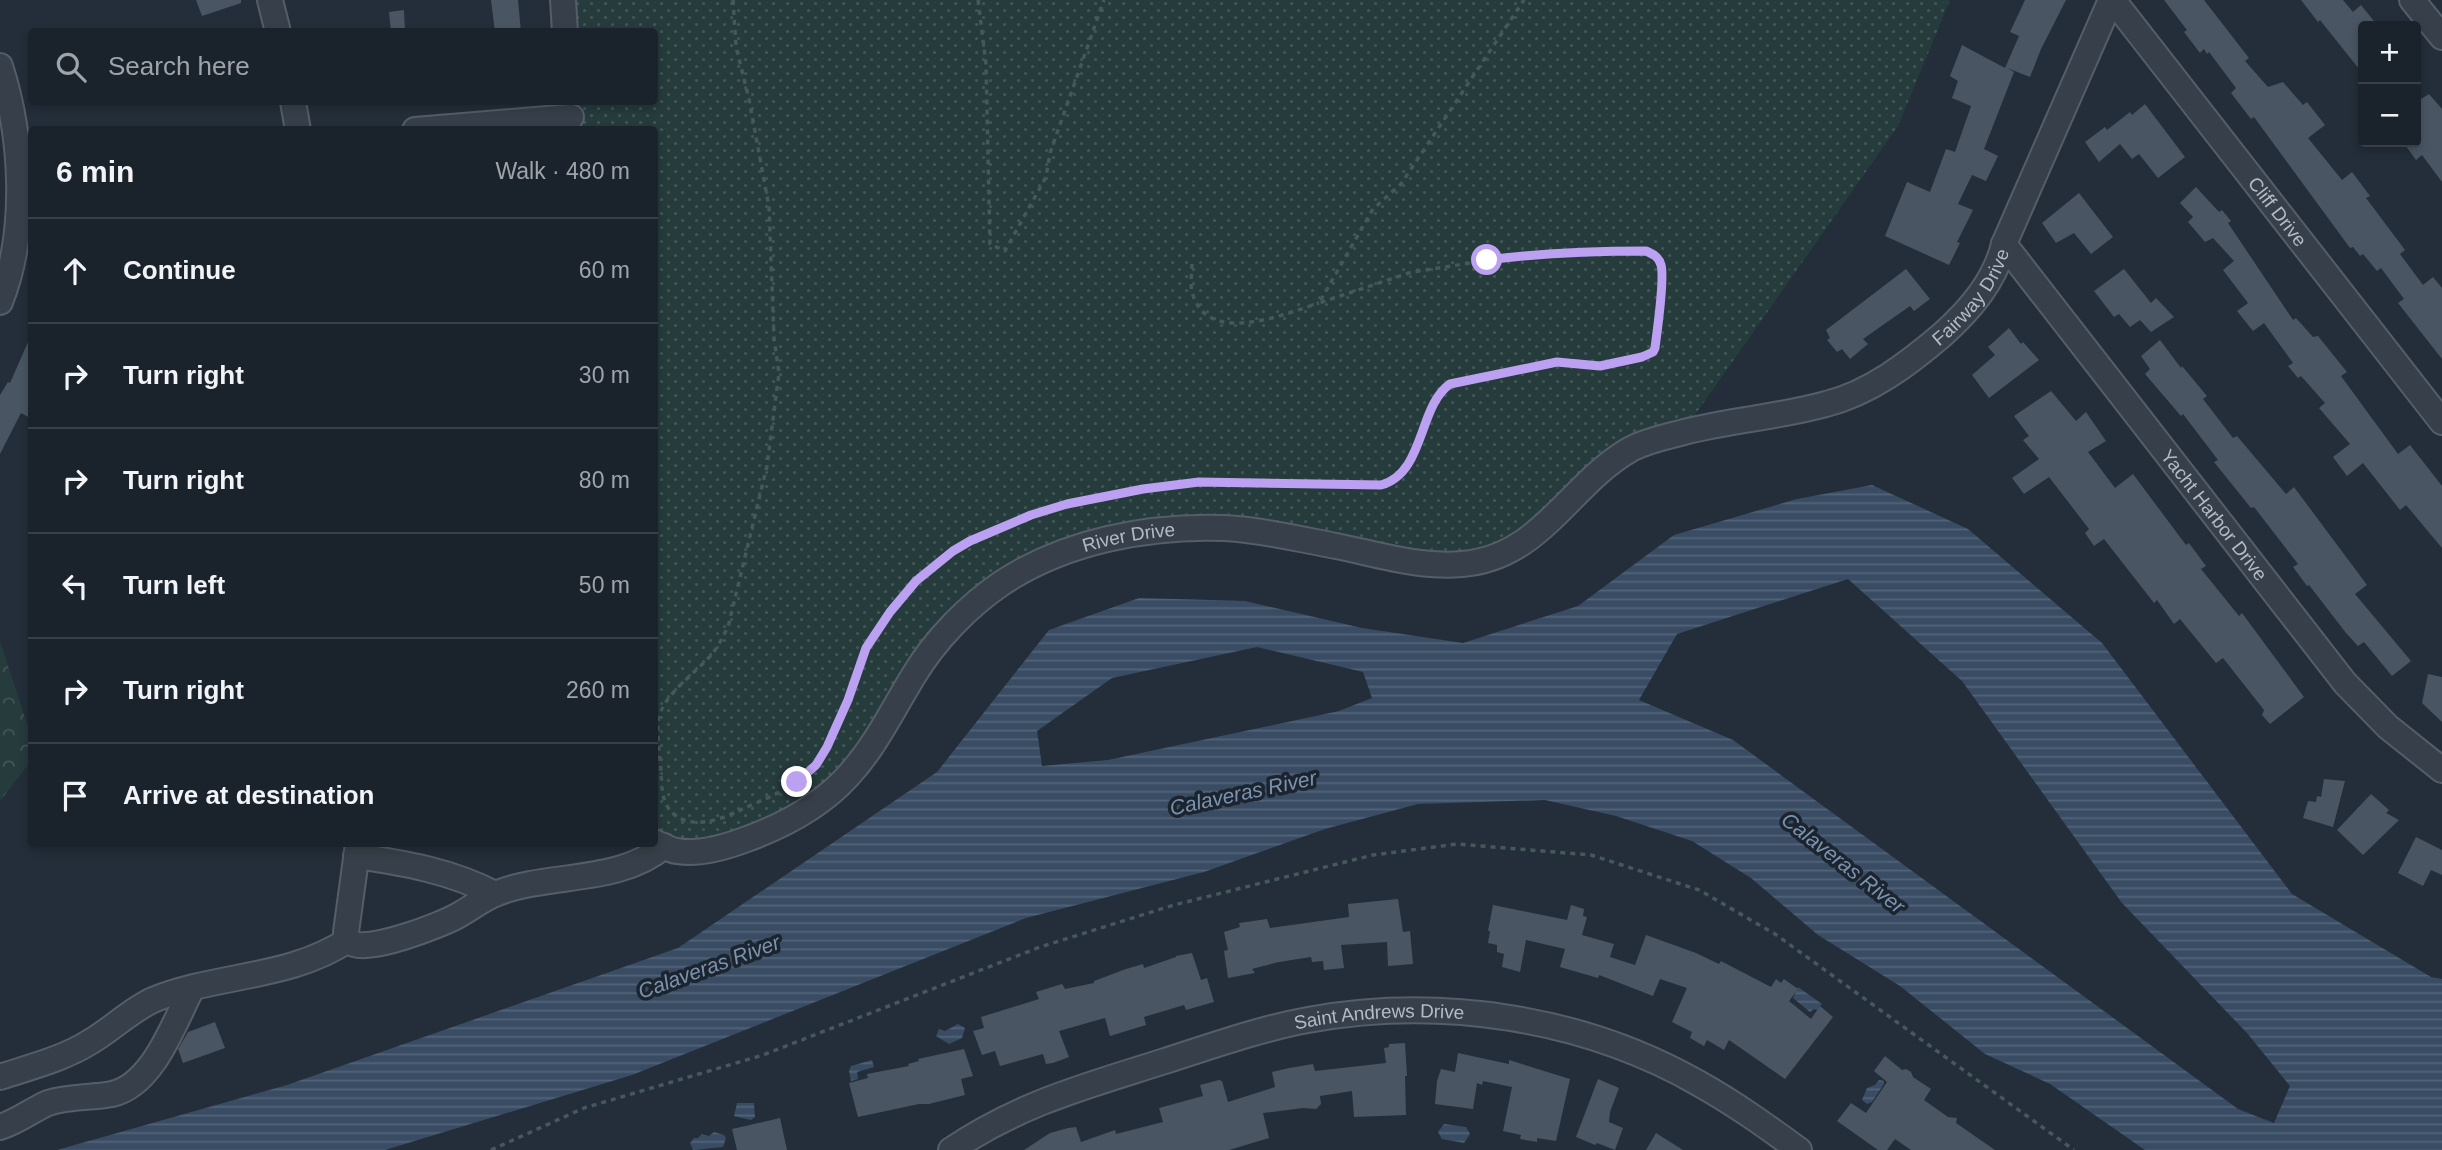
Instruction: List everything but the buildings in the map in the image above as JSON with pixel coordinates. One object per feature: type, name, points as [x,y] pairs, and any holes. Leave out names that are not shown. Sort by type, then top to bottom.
[{"type":"street","points":[[270,0],[277,28]]},
{"type":"street","points":[[563,0],[565,28]]},
{"type":"street","name":"Fairway Drive","points":[[1683,432],[1728,421],[1825,405],[1865,390],[1911,361],[1955,324],[1990,280],[2000,262],[2004,244],[2112,0]]},
{"type":"street","name":"Cliff Drive","points":[[2112,0],[2442,422]]},
{"type":"street","points":[[2412,0],[2442,37]]},
{"type":"street","points":[[0,66],[10,104],[19,201],[12,263],[0,302]]},
{"type":"street","points":[[294,105],[297,126]]},
{"type":"street","points":[[460,126],[571,116]]},
{"type":"street","name":"Yacht Harbor Drive","points":[[2004,244],[2346,683],[2388,727],[2442,770]]},
{"type":"street","name":"River Drive","points":[[659,844],[676,851],[719,849],[767,832],[820,802],[864,757],[916,671],[970,609],[1001,584],[1067,551],[1152,532],[1229,528],[1277,534],[1413,562],[1463,564],[1484,561],[1519,547],[1537,534],[1583,487],[1627,452],[1648,441],[1683,432]]},
{"type":"street","points":[[495,894],[468,880],[357,850],[346,933],[348,940],[352,944],[365,945],[386,942],[457,916],[495,894],[554,879],[604,872],[644,859],[656,847]]},
{"type":"street","points":[[0,1077],[53,1060],[88,1044],[152,1001],[191,989],[288,967],[327,954],[348,940]]},
{"type":"street","points":[[0,1127],[47,1104],[65,1099],[110,1094],[136,1084],[159,1051],[191,989]]},
{"type":"street","name":"Saint Andrews Drive","points":[[951,1150],[1011,1114],[1061,1094],[1258,1032],[1308,1020],[1410,1010],[1513,1018],[1612,1044],[1697,1082],[1741,1108],[1800,1150]]},
{"type":"path","points":[[733,0],[736,47],[749,99],[769,207],[774,338],[779,373],[767,466],[728,627],[715,650],[667,700],[659,719],[662,790],[665,804],[675,815],[696,822],[726,818],[797,782],[816,765],[848,700],[866,648],[890,612],[916,581],[970,541],[1031,515],[1067,504],[1154,488],[1199,482],[1381,485],[1391,482],[1407,467],[1440,394],[1450,384],[1557,362],[1600,366],[1653,352],[1655,348],[1662,284],[1661,265],[1655,256],[1646,251],[1530,254],[1412,272],[1261,321],[1244,324],[1217,320],[1203,311],[1195,300],[1192,289],[1192,264]]},
{"type":"path","points":[[978,0],[986,64],[990,244],[1005,251],[1046,177],[1050,153],[1104,0]]},
{"type":"path","points":[[1319,303],[1373,209],[1401,184],[1524,0]]},
{"type":"path","points":[[491,1150],[584,1108],[763,1055],[1040,947],[1174,905],[1374,855],[1457,844],[1591,855],[1699,890],[1775,934],[2074,1150]]},
{"type":"green space","points":[[564,0],[1950,0],[1898,126],[1683,432],[1627,452],[1484,561],[1229,528],[1067,551],[970,609],[820,802],[676,851],[658,840],[658,126],[573,126],[571,105],[658,105],[658,28],[566,28]]},
{"type":"green space","points":[[0,641],[28,727],[28,765],[0,801]]},
{"type":"water","name":"Calaveras River","points":[[1872,485],[1968,529],[2102,643],[2292,894],[2431,977],[2442,979],[2442,1150],[2145,1150],[2050,1084],[1985,1054],[1900,986],[1818,935],[1751,878],[1692,841],[1616,816],[1545,800],[1418,804],[1325,829],[1204,872],[1026,918],[632,1075],[385,1150],[57,1150],[287,1085],[678,948],[937,772],[1049,630],[1139,598],[1245,601],[1362,628],[1463,643],[1578,606],[1674,535],[1797,499]],"holes":[[[1848,579],[1962,681],[2122,903],[2247,1033],[2290,1086],[2274,1123],[2238,1109],[1733,740],[1639,700],[1677,634]],[[1257,647],[1363,672],[1372,698],[1339,711],[1108,760],[1042,766],[1037,731],[1112,678]]]},
{"type":"water","points":[[1798,987],[1822,1004],[1817,1010],[1810,1012],[1793,998]]},
{"type":"water","points":[[958,1024],[965,1028],[962,1038],[949,1044],[936,1036],[939,1029],[945,1031]]},
{"type":"water","points":[[872,1060],[874,1067],[857,1072],[858,1079],[851,1081],[851,1066]]},
{"type":"water","points":[[1879,1080],[1884,1081],[1884,1084],[1872,1102],[1867,1104],[1862,1100],[1867,1088]]},
{"type":"water","points":[[737,1103],[754,1103],[755,1117],[751,1120],[734,1116]]},
{"type":"water","points":[[1444,1124],[1466,1127],[1470,1134],[1464,1143],[1442,1139],[1438,1132]]},
{"type":"water","points":[[714,1132],[726,1138],[723,1147],[693,1150],[690,1143],[694,1138],[702,1134],[709,1136]]},
{"type":"route","points":[[797,782],[816,765],[827,747],[848,700],[866,648],[890,612],[916,581],[970,541],[1031,515],[1067,504],[1143,489],[1199,482],[1381,485],[1399,477],[1407,467],[1440,394],[1450,384],[1557,362],[1600,366],[1653,352],[1662,284],[1661,265],[1655,256],[1646,251],[1582,251],[1487,260]]}]
